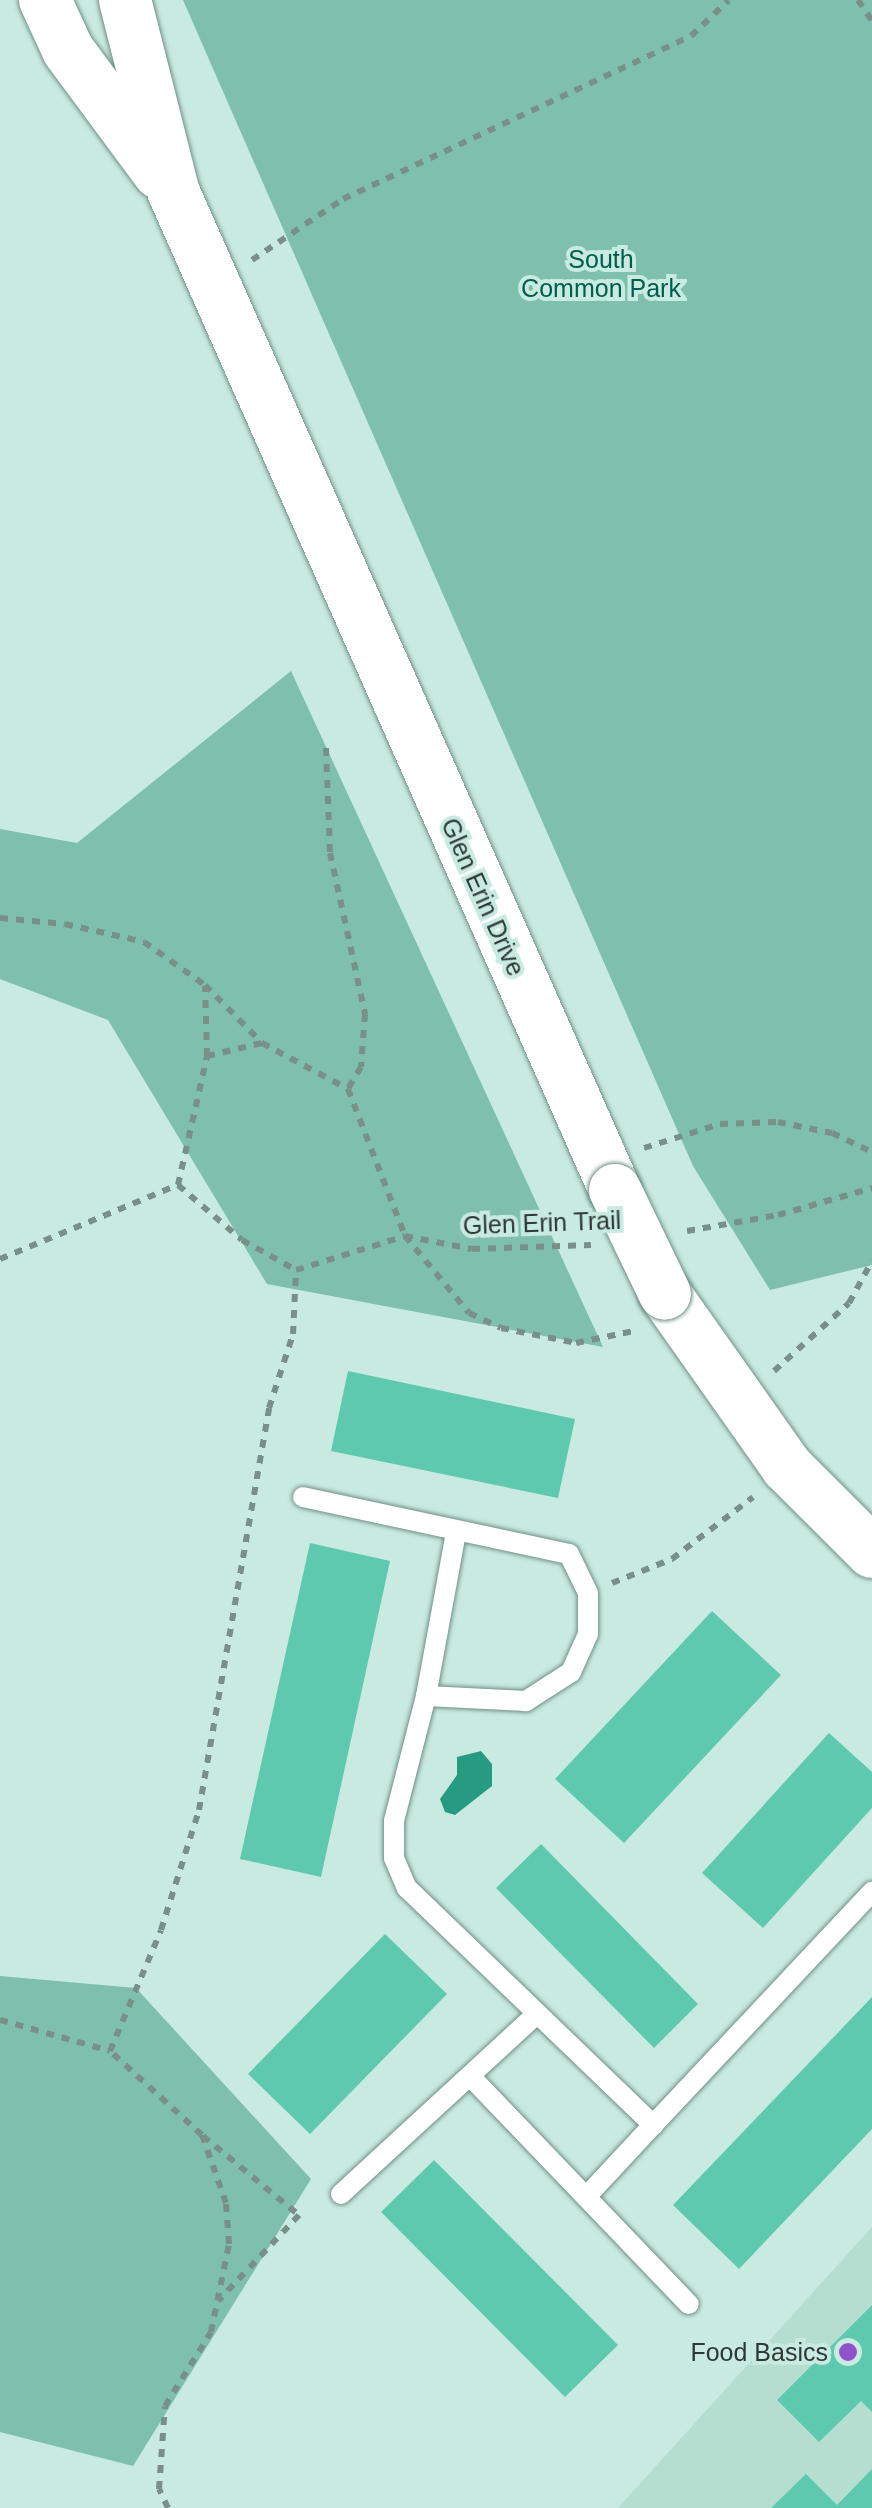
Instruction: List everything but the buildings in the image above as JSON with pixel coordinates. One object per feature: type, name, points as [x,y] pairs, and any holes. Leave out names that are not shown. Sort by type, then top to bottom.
[{"type":"street","name":"Glen Erin Drive","points":[[45,0],[68,50],[174,192]]},
{"type":"street","name":"Glen Erin Drive","points":[[125,0],[174,192],[608,1177],[671,1303],[737,1399],[787,1466],[872,1552]]},
{"type":"lane","points":[[303,1497],[569,1554],[588,1593],[588,1634],[570,1672],[526,1701],[426,1696]]},
{"type":"lane","points":[[456,1532],[426,1696],[394,1820],[394,1858],[407,1888],[654,2125]]},
{"type":"lane","points":[[586,2196],[872,1892]]},
{"type":"lane","points":[[341,2194],[537,2014]]},
{"type":"lane","points":[[470,2076],[690,2304]]},
{"type":"path","points":[[214,286],[342,200],[692,36],[730,0]]},
{"type":"path","points":[[858,0],[872,21]]},
{"type":"path","points":[[326,748],[330,853],[365,1014],[361,1066],[348,1089]]},
{"type":"path","points":[[0,918],[64,924],[144,942],[205,985],[262,1042],[348,1089],[406,1236],[469,1313],[538,1340],[618,1339],[671,1303]]},
{"type":"path","points":[[178,1184],[207,1056],[205,985]]},
{"type":"path","points":[[207,1056],[233,1055],[262,1042]]},
{"type":"path","points":[[608,1177],[720,1124],[778,1122],[832,1133],[872,1152]]},
{"type":"path","points":[[178,1184],[242,1240],[296,1270],[406,1236]]},
{"type":"path","points":[[0,1260],[178,1184]]},
{"type":"path","points":[[666,1235],[778,1216],[872,1188]]},
{"type":"path","name":"Glen Erin Trail","points":[[406,1236],[472,1249],[610,1244]]},
{"type":"path","points":[[737,1399],[848,1303],[872,1262]]},
{"type":"path","points":[[110,2051],[162,1930],[199,1810],[269,1408],[293,1334],[296,1270]]},
{"type":"path","points":[[588,1593],[672,1559],[787,1466]]},
{"type":"path","points":[[0,2020],[60,2032],[110,2051],[298,2215],[217,2302]]},
{"type":"path","points":[[168,2508],[159,2490],[165,2406],[211,2332],[229,2244],[226,2203],[202,2135]]},
{"type":"shaded area","points":[[481,1751],[492,1764],[492,1786],[455,1815],[445,1812],[440,1799],[457,1775],[457,1757]]},
{"type":"shaded area","points":[[872,2227],[872,2508],[618,2508]]},
{"type":"green space","name":"South Common Park","points":[[183,0],[872,0],[872,1265],[770,1290],[693,1166]]},
{"type":"green space","points":[[291,671],[603,1347],[267,1284],[108,1020],[0,979],[0,829],[77,843]]},
{"type":"green space","points":[[0,1976],[136,1988],[311,2179],[133,2466],[0,2432]]},
{"type":"place","name":"Food Basics","points":[[848,2352]]}]
